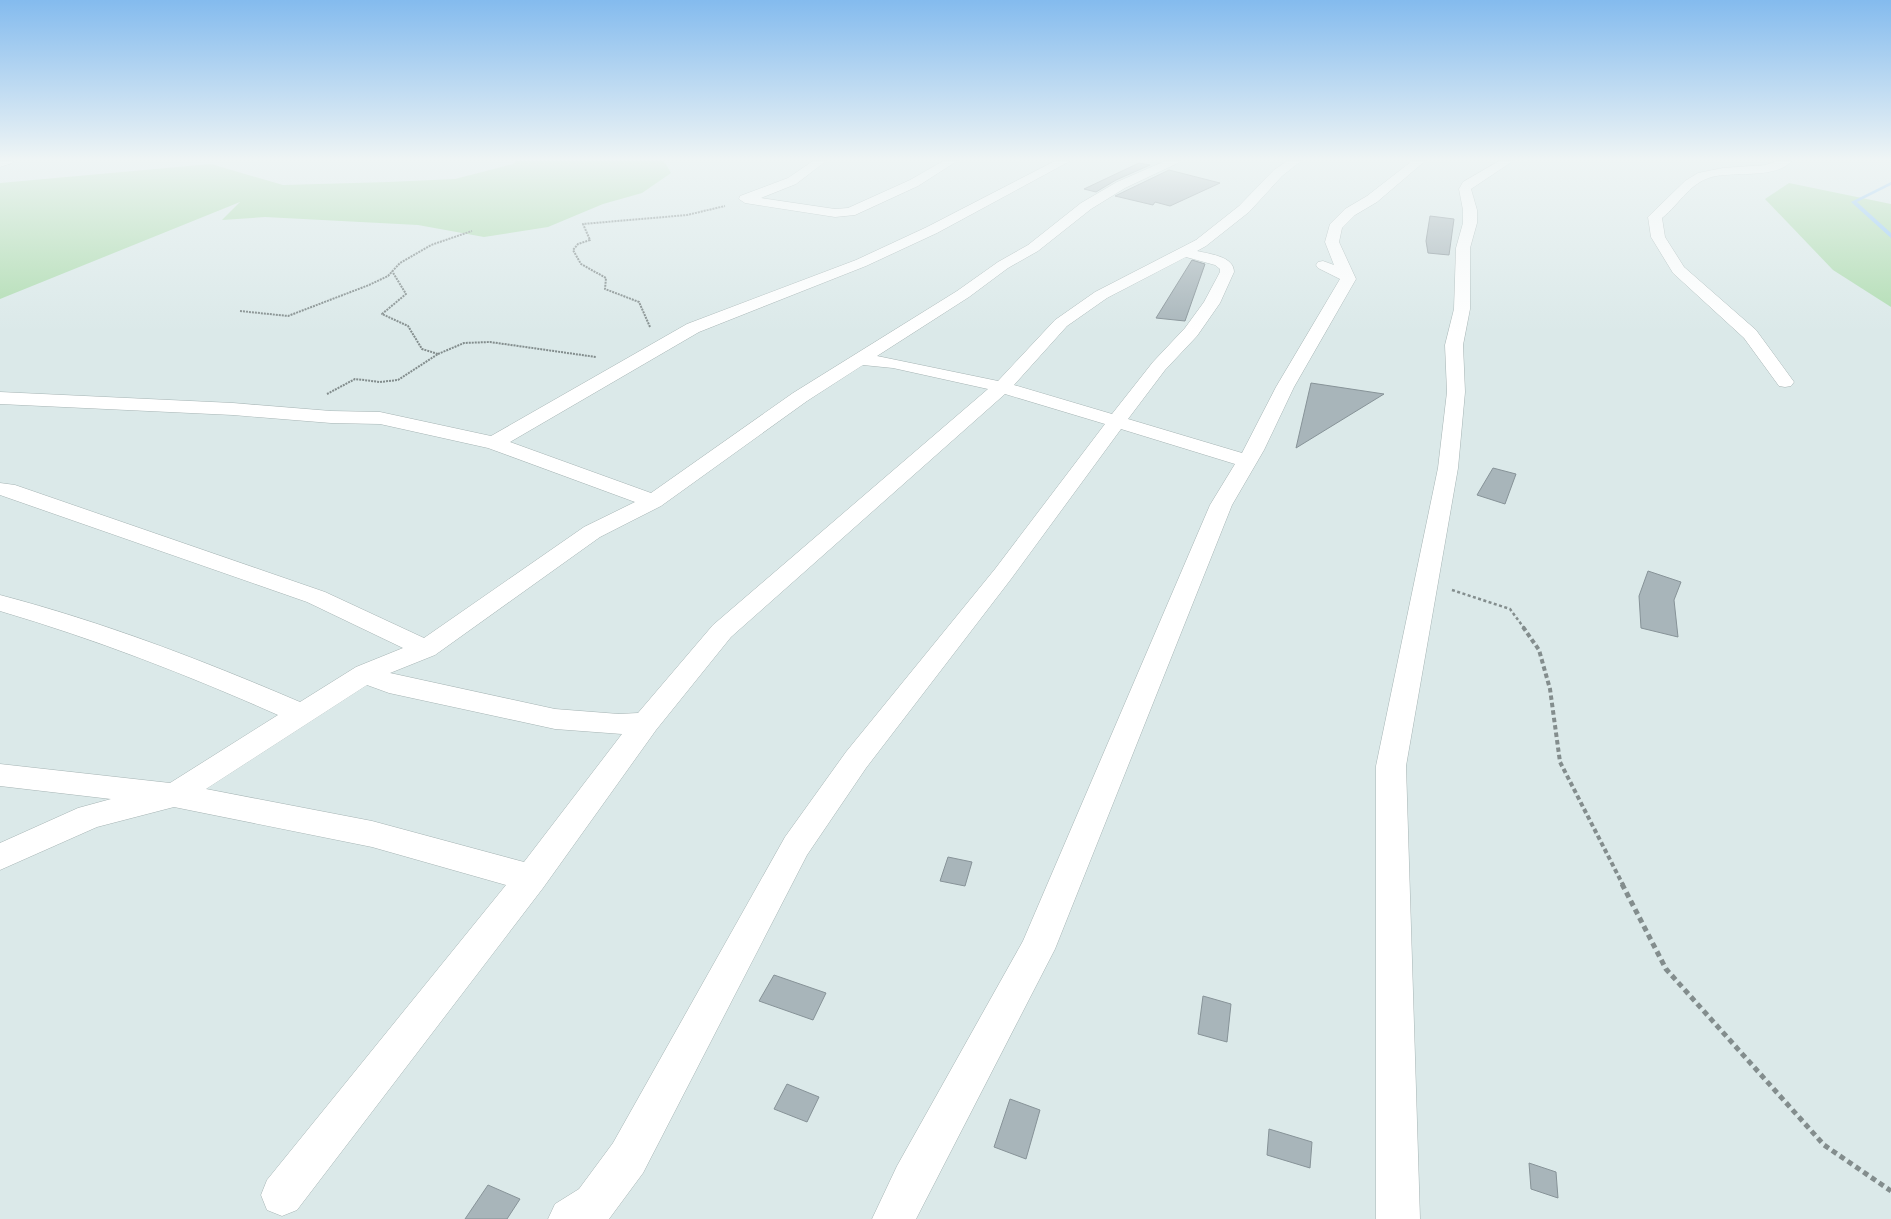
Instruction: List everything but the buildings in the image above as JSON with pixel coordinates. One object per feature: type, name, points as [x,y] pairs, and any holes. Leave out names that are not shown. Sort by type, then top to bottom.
[{"type":"street","points":[[494,443],[634,364],[693,328],[861,263],[953,218]]},
{"type":"street","points":[[0,857],[89,817],[174,795],[366,673],[426,649],[592,532],[653,501],[780,410],[956,299],[1003,264],[1033,248],[1071,218]]},
{"type":"street","points":[[282,1195],[531,878],[646,723],[722,631],[1002,387],[1060,323],[1101,295],[1200,243],[1232,218]]},
{"type":"street","points":[[1344,218],[1335,226],[1332,242],[1348,279]]},
{"type":"street","points":[[1398,1219],[1391,766],[1448,468],[1456,392],[1454,345],[1462,309],[1463,248],[1470,218]]},
{"type":"street","points":[[1655,218],[1658,236],[1678,270],[1750,334],[1784,382]]},
{"type":"street","points":[[570,1219],[594,1204],[628,1158],[796,846],[856,760],[1003,574],[1159,366],[1191,332],[1212,302],[1227,272],[1227,267],[1220,262],[1185,252]]},
{"type":"street","points":[[1323,265],[1345,275],[1348,279]]},
{"type":"street","points":[[894,1219],[912,1181],[1037,949],[1221,505],[1248,461],[1285,387],[1348,279]]},
{"type":"street","points":[[860,358],[892,362],[1002,387],[1248,461]]},
{"type":"street","points":[[0,398],[380,418],[494,443],[653,501]]},
{"type":"street","points":[[0,489],[316,597],[426,649]]},
{"type":"street","points":[[0,603],[135,646],[222,679],[302,714]]},
{"type":"street","points":[[366,673],[390,684],[555,719],[619,724],[646,723]]},
{"type":"street","points":[[0,774],[174,795],[372,834],[531,878]]},
{"type":"path","points":[[654,218],[583,224],[590,240],[578,244],[573,250],[581,264],[606,278],[605,289],[640,302],[649,325],[651,342],[660,348]]},
{"type":"path","points":[[240,311],[288,316],[388,276],[400,263],[431,246],[472,232]]},
{"type":"path","points":[[392,271],[406,294],[382,314],[408,326],[422,349],[438,354]]},
{"type":"path","points":[[290,414],[356,379],[380,382],[398,380],[414,372],[438,354],[464,343],[490,342],[634,364]]},
{"type":"path","points":[[1427,582],[1510,609],[1539,650],[1550,689],[1560,762],[1666,969],[1824,1145],[1891,1191]]},
{"type":"green space","points":[[0,218],[201,218],[0,299]]},
{"type":"green space","points":[[224,218],[252,218],[222,220]]},
{"type":"green space","points":[[282,218],[570,218],[548,227],[484,237],[418,225]]},
{"type":"green space","points":[[1783,218],[1891,218],[1891,307],[1833,270]]},
{"type":"waterway","points":[[1871,218],[1891,236]]}]
